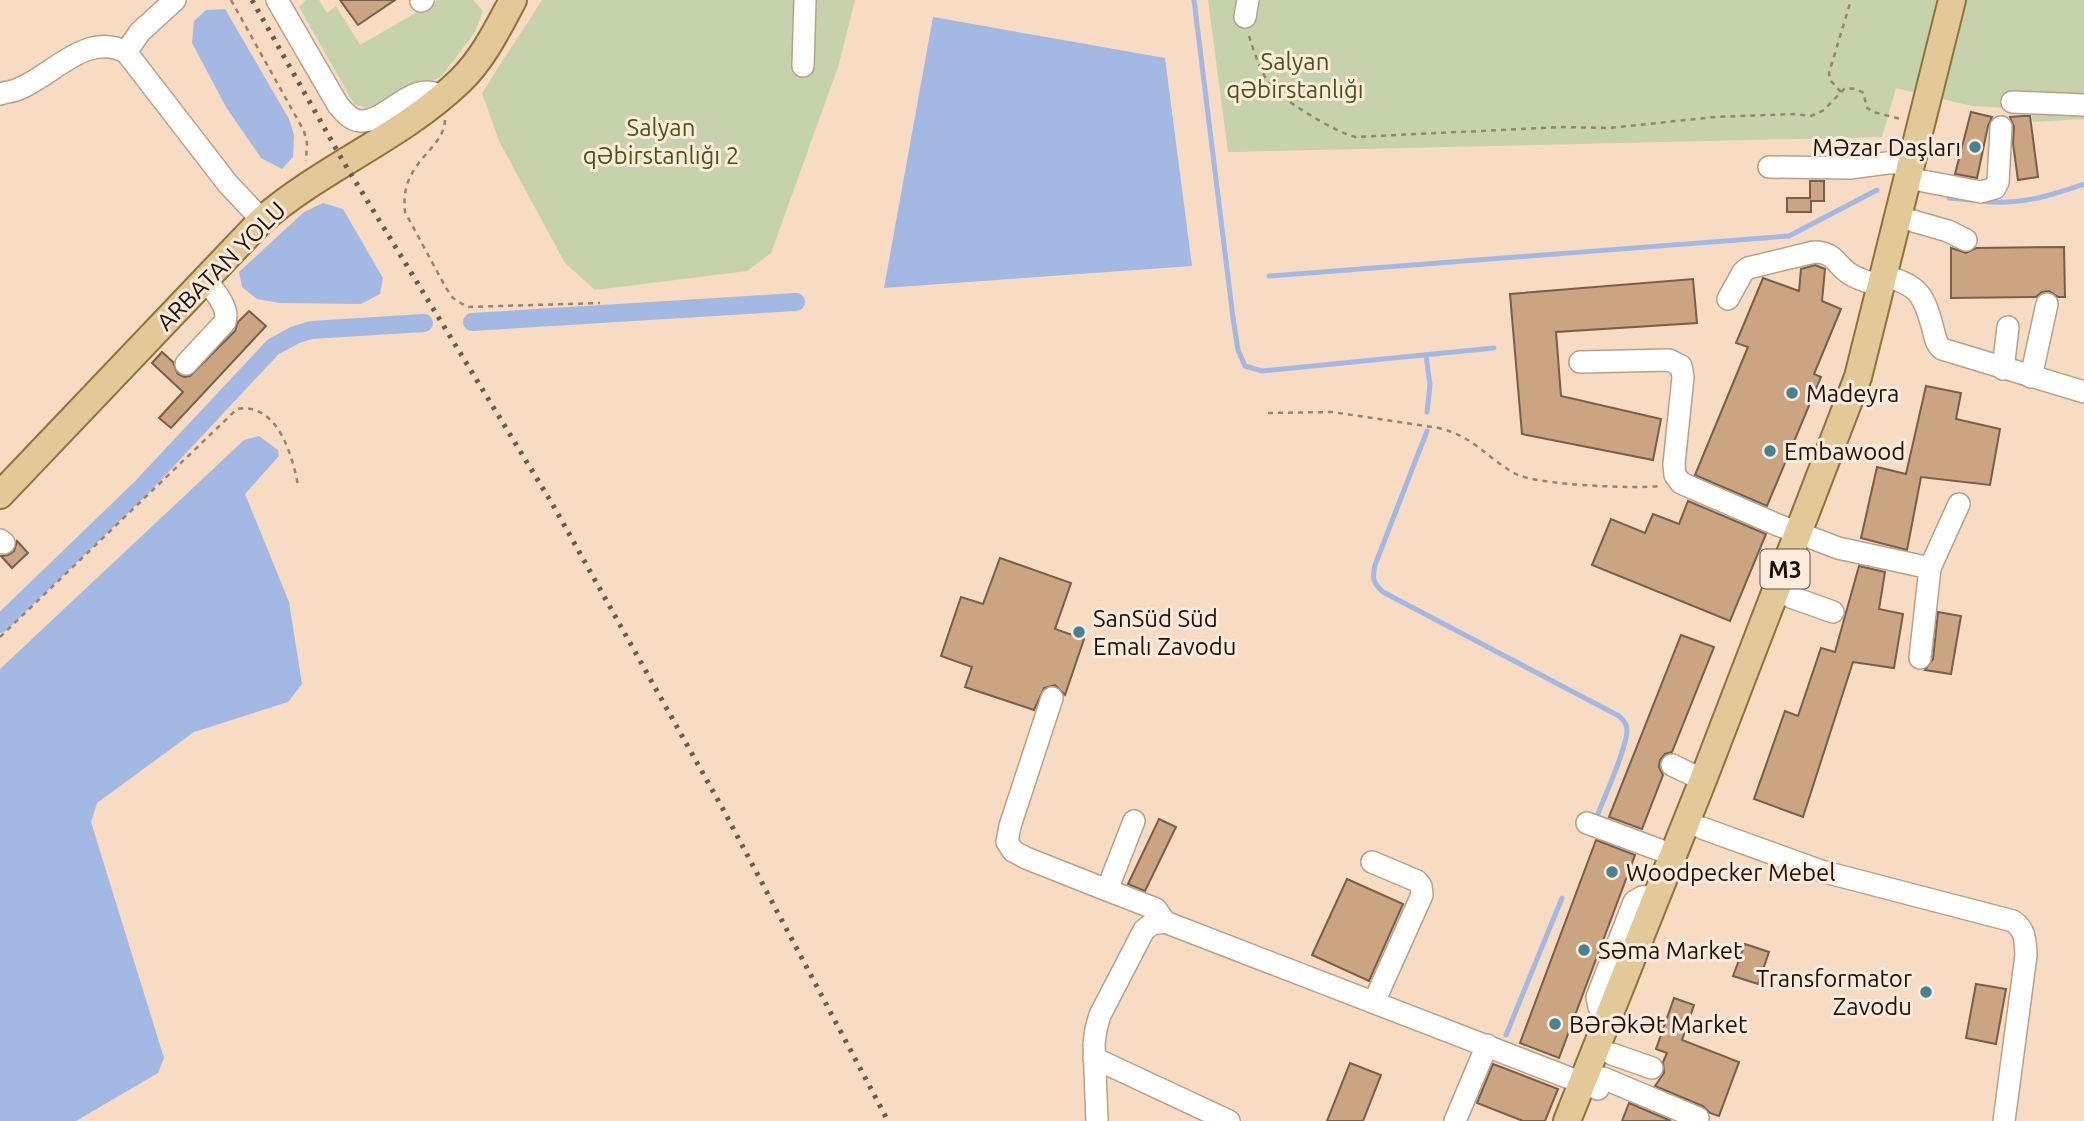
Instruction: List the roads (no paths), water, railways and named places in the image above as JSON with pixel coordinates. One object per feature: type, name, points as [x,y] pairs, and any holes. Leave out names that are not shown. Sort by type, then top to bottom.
[{"type":"main road","name":"M3","points":[[1567,1121],[1599,1076],[1608,1018],[1703,780],[1806,536],[1888,281],[1917,172],[1922,123],[1952,0]]},
{"type":"main road","points":[[1888,281],[1913,221],[1917,172],[1966,0]]},
{"type":"main road","name":"ARBATAN YOLU","points":[[3,485],[262,220],[308,184],[442,97],[472,68],[506,3]]},
{"type":"main road","points":[[1586,1121],[1599,1076],[1702,828],[1791,597],[1806,536]]},
{"type":"street","points":[[127,52],[140,32],[175,0]]},
{"type":"street","points":[[277,0],[338,105],[348,116],[359,121],[375,117],[419,93],[437,93],[442,97]]},
{"type":"street","points":[[803,66],[805,0]]},
{"type":"street","points":[[0,93],[17,90],[79,52],[101,46],[116,46],[127,52],[228,184],[262,220]]},
{"type":"street","points":[[2011,102],[2084,105]]},
{"type":"street","points":[[1769,167],[1850,168],[1886,163],[1981,192],[1995,188],[1998,182],[2001,127]]},
{"type":"street","points":[[1913,221],[1966,240]]},
{"type":"street","points":[[1728,299],[1748,268],[1814,251],[1824,252],[1831,255],[1848,273],[1912,286],[1927,306],[1938,345],[1942,349],[2084,392]]},
{"type":"street","points":[[186,364],[225,322],[227,315],[226,308],[206,279]]},
{"type":"street","points":[[2031,377],[2047,304]]},
{"type":"street","points":[[2003,369],[2008,327]]},
{"type":"street","points":[[1580,362],[1669,360],[1681,366],[1683,377],[1674,464],[1675,475],[1681,483],[1806,536],[1858,554],[1930,568]]},
{"type":"street","points":[[1920,658],[1930,568],[1959,504]]},
{"type":"street","points":[[1791,597],[1833,612]]},
{"type":"street","points":[[1052,698],[1007,842],[1013,851],[1026,858],[1156,909],[1165,922]]},
{"type":"street","points":[[1672,765],[1703,780]]},
{"type":"street","points":[[1107,890],[1134,821]]},
{"type":"street","points":[[1587,823],[1673,855]]},
{"type":"street","points":[[1702,828],[1821,871],[2013,922],[2021,927],[2026,955],[2004,1121]]},
{"type":"street","points":[[1372,862],[1417,881],[1422,895],[1374,1002]]},
{"type":"street","points":[[1097,1121],[1094,1044],[1100,1015],[1144,930],[1152,923],[1165,922],[1488,1045],[1599,1076],[1698,1118]]},
{"type":"street","points":[[1455,1121],[1488,1045]]},
{"type":"street","points":[[1094,1058],[1229,1121]]},
{"type":"street","points":[[1599,1076],[1652,1069]]},
{"type":"water","points":[[225,9],[289,119],[294,135],[293,157],[282,169],[261,158],[226,107],[192,43],[194,21],[206,10]]},
{"type":"water","points":[[933,17],[1165,58],[1192,266],[884,288]]},
{"type":"water","points":[[323,203],[343,209],[383,278],[380,294],[361,304],[279,303],[257,299],[242,287],[239,272],[304,212]]},
{"type":"water","points":[[259,436],[278,450],[279,456],[245,494],[289,602],[302,684],[288,702],[194,732],[97,803],[91,822],[164,1058],[158,1073],[76,1121],[0,1121],[0,669],[244,440]]},
{"type":"waterway","points":[[1194,0],[1233,318],[1238,350],[1245,366],[1262,371],[1494,348]]},
{"type":"waterway","points":[[1980,201],[2020,201],[2084,184]]},
{"type":"waterway","points":[[1269,276],[1789,236],[1877,190]]},
{"type":"waterway","points":[[1949,198],[1971,200]]},
{"type":"waterway","points":[[472,322],[796,302]]},
{"type":"waterway","points":[[0,624],[142,487],[273,347],[311,330],[424,323]]},
{"type":"waterway","points":[[1426,355],[1430,385],[1427,412]]},
{"type":"waterway","points":[[1427,431],[1375,565],[1375,583],[1383,592],[1621,718],[1626,726],[1626,738],[1598,814]]},
{"type":"waterway","points":[[1506,1035],[1562,898]]},
{"type":"railway","points":[[252,0],[343,161],[553,505],[724,811],[888,1121]]},
{"type":"place","name":"Məzar Daşları","points":[[1975,147]]},
{"type":"place","name":"Madeyra","points":[[1792,393]]},
{"type":"place","name":"Embawood","points":[[1770,451]]},
{"type":"place","name":"SanSüd Süd Emalı Zavodu","points":[[1079,632]]},
{"type":"place","name":"Woodpecker Mebel","points":[[1612,872]]},
{"type":"place","name":"Səma Market","points":[[1584,950]]},
{"type":"place","name":"Transformator Zavodu","points":[[1926,992]]},
{"type":"place","name":"Bərəkət Market","points":[[1555,1024]]},
{"type":"park label","name":"Salyan qəbirstanlığı","points":[[1295,75]]},
{"type":"park label","name":"Salyan qəbirstanlığı 2","points":[[661,141]]}]
